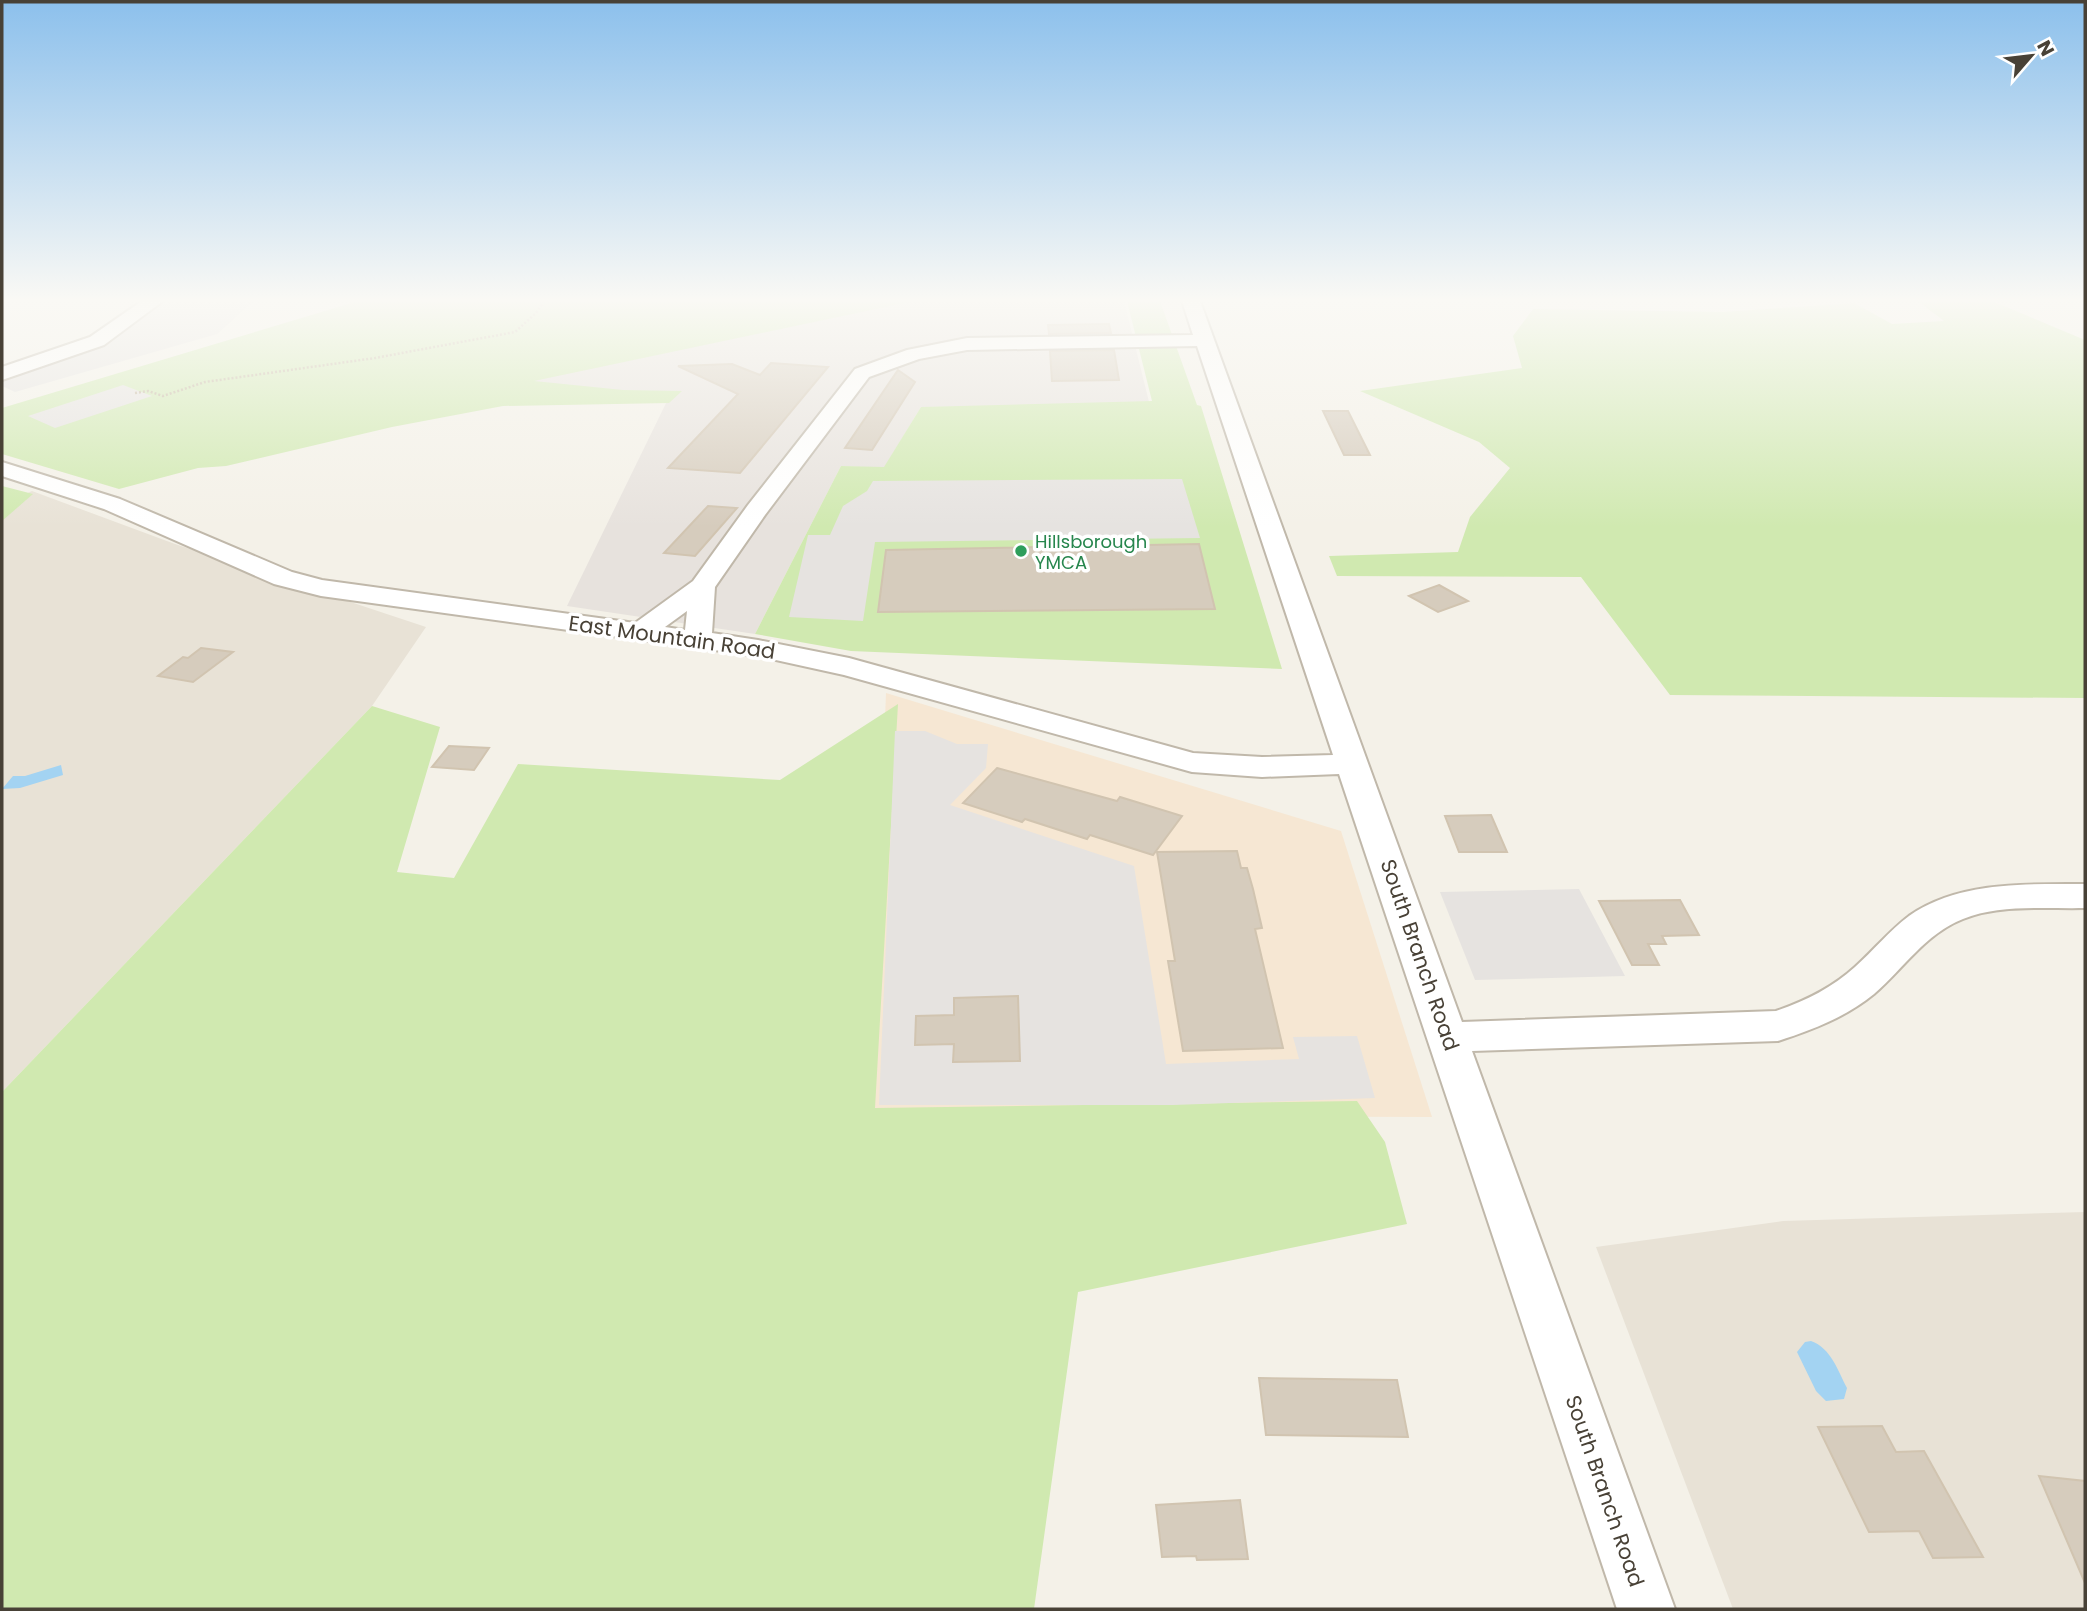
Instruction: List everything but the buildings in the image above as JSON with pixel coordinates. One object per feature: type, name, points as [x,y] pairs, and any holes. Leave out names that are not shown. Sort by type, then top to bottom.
[{"type":"street","points":[[640,632],[702,587],[756,510],[860,376]]},
{"type":"street","name":"South Branch Road","points":[[1217,376],[1646,1609]]},
{"type":"street","name":"East Mountain Road","points":[[2,469],[112,504],[283,578],[380,598],[758,648],[849,667],[1192,762],[1262,767],[1351,764]]},
{"type":"street","points":[[698,640],[702,587]]},
{"type":"street","points":[[1449,1037],[1778,1026],[1820,1012],[1860,984],[1906,936],[1951,909],[1999,898],[2085,896]]},
{"type":"path","points":[[135,393],[148,391],[163,396],[205,382],[246,376]]},
{"type":"shaded area","points":[[2,376],[70,376],[15,392],[2,386]]},
{"type":"shaded area","points":[[545,376],[1143,376],[1150,406],[921,407],[884,468],[841,466],[755,634],[567,606],[670,395],[522,381]]},
{"type":"shaded area","points":[[123,385],[152,396],[55,428],[28,416]]},
{"type":"shaded area","points":[[1182,479],[1200,538],[875,542],[863,621],[789,617],[808,535],[830,535],[843,506],[867,491],[873,481]]},
{"type":"shaded area","points":[[32,491],[175,544],[426,627],[372,706],[2,1092],[2,505]]},
{"type":"shaded area","points":[[886,693],[1341,831],[1432,1117],[870,1115]]},
{"type":"shaded area","points":[[895,731],[925,731],[957,744],[988,744],[986,768],[950,805],[1134,866],[1166,1064],[1299,1059],[1293,1037],[1357,1036],[1375,1098],[1173,1105],[879,1105]]},
{"type":"shaded area","points":[[1579,889],[1625,976],[1475,980],[1440,892]]},
{"type":"shaded area","points":[[2085,1212],[2085,1609],[1733,1609],[1596,1247],[1783,1221]]},
{"type":"green space","points":[[108,376],[557,376],[534,381],[623,390],[682,391],[669,403],[503,406],[392,427],[226,466],[198,468],[119,489],[2,454],[2,408]]},
{"type":"green space","name":"Hillsborough YMCA","points":[[1146,376],[1187,376],[1197,405],[1201,406],[1282,669],[851,651],[755,634],[841,466],[884,467],[921,407],[1152,401]]},
{"type":"green space","points":[[1464,376],[2085,376],[2085,698],[1670,695],[1581,577],[1337,576],[1329,556],[1458,552],[1470,517],[1510,468],[1479,442],[1360,391]]},
{"type":"green space","points":[[2,486],[33,494],[2,521]]},
{"type":"green space","points":[[898,704],[875,1108],[1357,1101],[1385,1142],[1407,1224],[1078,1292],[1034,1609],[2,1609],[2,1092],[372,706],[440,727],[397,872],[454,878],[518,764],[780,780]]},
{"type":"water","points":[[61,765],[63,775],[20,788],[2,789],[13,776],[25,776]]},
{"type":"water","points":[[1811,1341],[1824,1349],[1833,1361],[1847,1388],[1844,1399],[1826,1401],[1816,1391],[1797,1352],[1805,1342]]},
{"type":"place","name":"Hillsborough YMCA","points":[[1021,551]]}]
